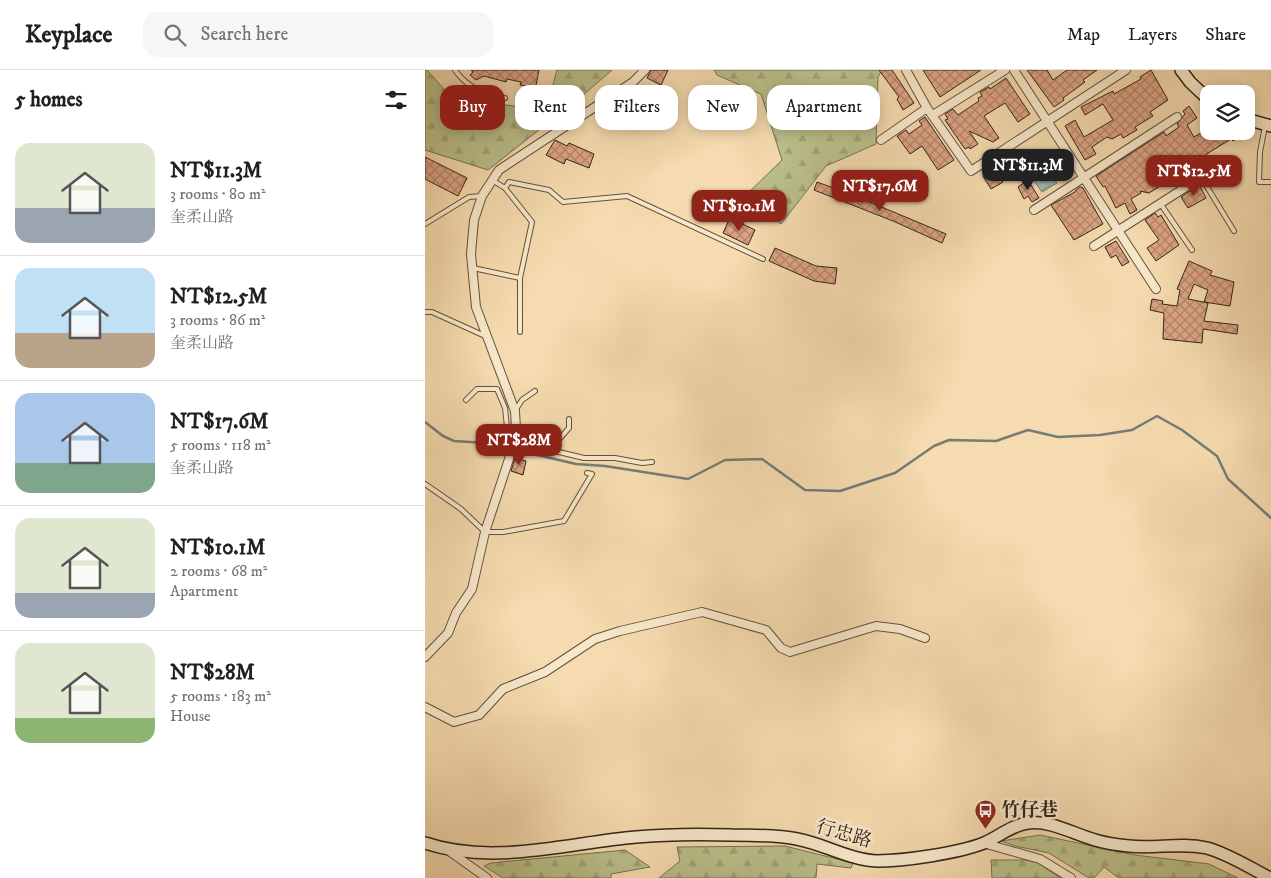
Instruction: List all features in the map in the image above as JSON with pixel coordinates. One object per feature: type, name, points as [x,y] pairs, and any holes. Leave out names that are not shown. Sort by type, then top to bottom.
[{"type":"street","points":[[425,657],[448,633],[456,613],[472,589],[485,532],[509,459],[516,429],[515,411],[476,307],[471,254],[474,220],[482,196],[499,170],[633,82],[645,70]]},
{"type":"street","points":[[906,70],[927,108],[971,172],[1126,70]]},
{"type":"street","points":[[933,115],[1005,70]]},
{"type":"street","points":[[1014,70],[1155,289]]},
{"type":"street","points":[[1181,70],[1200,91]]},
{"type":"street","points":[[881,140],[927,108]]},
{"type":"street","points":[[1034,210],[1177,117]]},
{"type":"street","points":[[1255,122],[1268,126]]},
{"type":"street","points":[[1094,246],[1228,160]]},
{"type":"street","points":[[425,707],[454,722],[479,715],[503,689],[545,672],[595,639],[628,629],[702,612],[766,630],[781,648],[790,652],[876,626],[900,629],[925,638]]},
{"type":"street","name":"行忠路","points":[[425,843],[449,851],[510,852],[560,848],[636,837],[705,834],[764,836],[799,839],[859,858],[876,861],[952,852],[983,843],[1027,823],[1040,823],[1095,840],[1130,847],[1185,846],[1206,848],[1221,853],[1270,878]]},
{"type":"street","points":[[983,843],[1039,859],[1071,878]]},
{"type":"street","points":[[449,851],[487,878]]},
{"type":"lane","points":[[455,70],[461,79],[471,85]]},
{"type":"lane","points":[[1268,126],[1260,152],[1259,182],[1271,182]]},
{"type":"lane","points":[[1201,177],[1234,231]]},
{"type":"lane","points":[[492,180],[505,188],[533,222],[520,278],[520,332]]},
{"type":"lane","points":[[505,188],[509,182],[549,190],[563,202],[627,196],[763,258]]},
{"type":"lane","points":[[425,224],[469,197],[482,196]]},
{"type":"lane","points":[[1160,204],[1192,250]]},
{"type":"lane","points":[[473,268],[520,278]]},
{"type":"lane","points":[[425,312],[432,312],[487,337]]},
{"type":"lane","points":[[466,400],[477,389],[497,389],[505,408],[507,427],[516,429]]},
{"type":"lane","points":[[515,411],[522,400],[535,391]]},
{"type":"lane","points":[[550,450],[569,428],[569,419]]},
{"type":"lane","points":[[512,444],[584,458],[615,458],[642,464],[652,462]]},
{"type":"lane","points":[[425,484],[461,509],[485,532],[503,532],[564,521],[592,474],[587,473]]},
{"type":"green space","points":[[425,70],[440,85],[440,130],[505,130],[505,105],[515,106],[515,130],[539,130],[488,170],[425,150]]},
{"type":"green space","points":[[557,70],[612,70],[585,93],[585,85],[553,85]]},
{"type":"green space","points":[[714,70],[882,70],[878,77],[878,85],[767,85],[767,113],[761,94],[757,92],[757,85],[740,85],[717,75]]},
{"type":"green space","points":[[772,130],[876,130],[876,144],[826,166],[781,224],[743,198],[782,160]]},
{"type":"green space","points":[[1040,835],[1135,855],[1209,864],[1238,878],[1119,878],[1104,867],[1094,878],[1089,878],[1049,853],[1001,841]]},
{"type":"green space","points":[[785,846],[853,863],[851,868],[817,864],[816,878],[659,878],[680,861],[677,847]]},
{"type":"green space","points":[[625,850],[650,867],[611,874],[611,878],[503,878],[484,866],[491,863]]},
{"type":"green space","points":[[991,860],[1034,860],[1060,878],[992,878]]},
{"type":"water","points":[[1038,154],[1057,183],[1042,192],[1022,164]]},
{"type":"building","points":[[471,70],[539,70],[536,85],[520,85],[521,82],[507,79],[506,82],[484,76],[476,80],[470,75],[473,72]]},
{"type":"building","points":[[651,70],[668,70],[661,85],[647,78]]},
{"type":"building","points":[[879,70],[892,70],[914,103],[903,110],[897,99],[899,97]]},
{"type":"building","points":[[923,70],[981,70],[940,97]]},
{"type":"building","points":[[1027,70],[1047,70],[1053,80],[1067,70],[1097,70],[1083,80],[1085,82],[1054,107]]},
{"type":"building","points":[[1151,70],[1168,100],[1150,112],[1153,116],[1135,127],[1137,130],[1123,138],[1121,134],[1112,139],[1107,137],[1092,147],[1096,154],[1085,160],[1065,126],[1075,120],[1084,137],[1113,120],[1103,104],[1085,115],[1081,107],[1113,91],[1114,94],[1141,79],[1140,77]]},
{"type":"building","points":[[1006,78],[1030,114],[1018,122],[1005,103],[984,116],[999,138],[993,142],[969,131],[978,144],[970,149],[969,147],[965,149],[945,120],[948,119],[945,114],[953,109],[958,115],[979,101],[978,98],[982,96],[980,92],[989,87],[990,89]]},
{"type":"building","points":[[1189,106],[1197,118],[1187,125],[1194,137],[1200,133],[1200,140],[1229,140],[1205,155],[1206,157],[1200,160],[1198,158],[1164,176],[1169,186],[1162,185],[1149,193],[1140,191],[1141,193],[1131,199],[1137,210],[1130,214],[1125,203],[1116,208],[1105,186],[1103,187],[1096,176],[1164,132],[1166,136],[1179,127],[1177,124],[1185,114],[1183,111]]},
{"type":"building","points":[[925,117],[954,160],[938,170],[922,146],[910,154],[897,136],[906,130],[909,134],[922,125],[919,121]]},
{"type":"building","points":[[555,140],[567,146],[569,143],[594,154],[589,168],[566,159],[564,164],[546,155]]},
{"type":"building","points":[[1011,152],[1018,162],[998,175],[1003,182],[991,189],[983,176],[1000,162],[999,160]]},
{"type":"building","points":[[425,157],[467,178],[458,196],[425,179]]},
{"type":"building","points":[[1028,180],[1039,198],[1032,202],[1028,196],[1024,199],[1018,187]]},
{"type":"building","points":[[817,182],[946,234],[942,243],[893,221],[814,190]]},
{"type":"building","points":[[1199,185],[1206,198],[1188,208],[1181,197]]},
{"type":"building","points":[[1080,187],[1083,188],[1103,224],[1074,240],[1051,205],[1075,192]]},
{"type":"building","points":[[1155,213],[1158,217],[1161,215],[1179,245],[1156,261],[1147,248],[1159,240],[1145,220]]},
{"type":"building","points":[[730,218],[755,230],[748,245],[723,233]]},
{"type":"building","points":[[1116,241],[1129,262],[1122,266],[1116,255],[1111,258],[1105,247]]},
{"type":"building","points":[[775,248],[816,266],[837,268],[835,284],[814,281],[769,261]]},
{"type":"building","points":[[1189,261],[1212,271],[1210,275],[1234,282],[1230,306],[1204,302],[1208,290],[1194,284],[1188,299],[1208,303],[1204,321],[1238,325],[1237,334],[1203,329],[1202,343],[1163,339],[1164,313],[1150,310],[1152,299],[1163,301],[1162,304],[1177,306],[1180,290],[1177,289]]},
{"type":"building","points":[[515,458],[526,461],[523,475],[511,471]]},
{"type":"waterway","points":[[425,422],[443,436],[454,441],[486,443],[576,464],[605,466],[688,479],[725,460],[762,459],[805,490],[840,491],[895,473],[934,446],[949,440],[996,441],[1028,430],[1058,437],[1100,435],[1132,430],[1157,416],[1182,430],[1217,456],[1228,479],[1271,518]]},
{"type":"place","name":"竹仔巷","points":[[985,829]]}]
